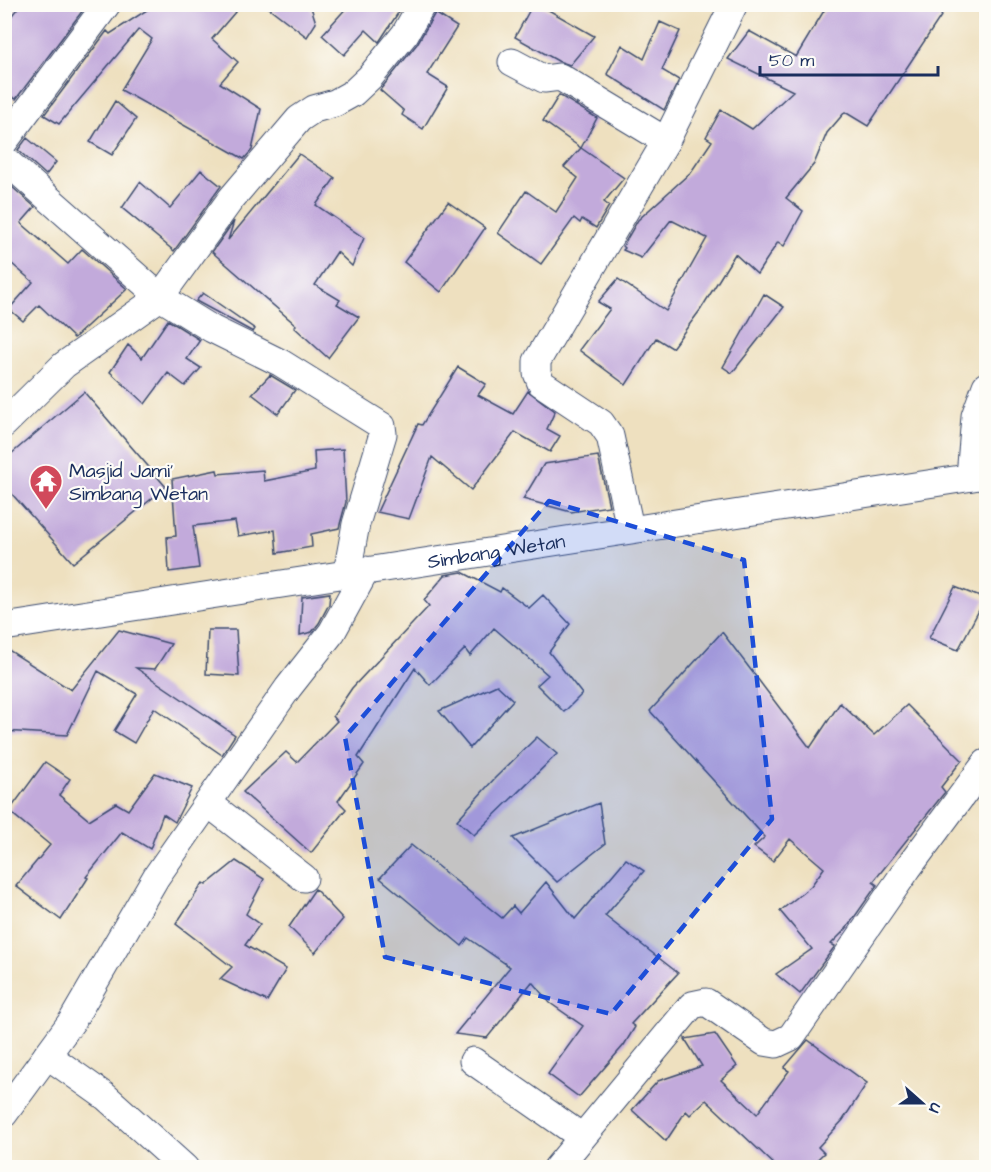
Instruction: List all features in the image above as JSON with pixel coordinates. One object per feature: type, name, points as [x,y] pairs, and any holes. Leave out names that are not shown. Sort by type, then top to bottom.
[{"type":"street","points":[[4,142],[108,4]]},
{"type":"street","points":[[4,424],[64,365],[160,297],[231,199],[299,119],[314,109],[353,93],[370,78],[405,34],[422,4]]},
{"type":"street","points":[[630,528],[610,436],[601,423],[541,383],[537,373],[537,361],[666,141],[734,4]]},
{"type":"street","points":[[512,62],[544,79],[560,77],[666,141]]},
{"type":"street","points":[[4,159],[160,297],[212,329],[281,363],[382,426],[383,434],[352,539],[357,572],[332,632],[288,688],[156,877],[72,1021],[4,1114]]},
{"type":"street","points":[[978,476],[975,416],[987,386]]},
{"type":"street","name":"Simbang Wetan","points":[[4,627],[630,528],[978,476]]},
{"type":"street","points":[[557,1167],[692,1005],[706,1002],[764,1042],[776,1044],[791,1037],[908,868],[987,763]]},
{"type":"street","points":[[208,803],[304,878]]},
{"type":"street","points":[[46,1055],[106,1097],[185,1167]]},
{"type":"street","points":[[473,1061],[582,1137]]},
{"type":"highlighted area","points":[[549,501],[744,560],[772,819],[611,1014],[385,957],[345,737]]},
{"type":"building","points":[[21,4],[76,4],[83,10],[16,99],[4,93],[4,25]]},
{"type":"building","points":[[156,4],[242,4],[212,39],[238,62],[220,83],[261,109],[252,150],[244,159],[121,90],[152,39],[139,29],[59,124],[44,115],[107,31],[110,34]]},
{"type":"building","points":[[264,4],[310,4],[316,23],[307,37]]},
{"type":"building","points":[[350,4],[404,4],[379,42],[366,30],[344,55],[322,35]]},
{"type":"building","points":[[533,4],[538,4],[594,36],[570,65],[558,61],[515,37]]},
{"type":"building","points":[[828,4],[949,4],[868,126],[845,112],[827,133],[814,164],[786,198],[803,211],[784,246],[778,242],[757,274],[735,254],[701,309],[672,348],[656,338],[626,385],[579,350],[610,309],[598,302],[618,279],[666,311],[707,238],[671,220],[641,258],[623,250],[625,248],[623,246],[638,220],[691,172],[712,141],[706,137],[721,110],[752,129],[793,91],[728,59],[749,31],[796,57]]},
{"type":"building","points":[[435,13],[457,27],[427,74],[448,87],[423,129],[402,115],[404,111],[380,90],[417,44]]},
{"type":"building","points":[[660,22],[680,31],[662,70],[679,80],[664,110],[607,74],[622,45],[644,59]]},
{"type":"building","points":[[559,95],[597,118],[581,148],[543,121]]},
{"type":"building","points":[[115,101],[136,119],[112,155],[90,142]]},
{"type":"building","points":[[27,138],[56,162],[46,175],[18,150]]},
{"type":"building","points":[[581,148],[624,178],[604,202],[609,206],[596,228],[582,219],[580,223],[574,218],[541,264],[498,233],[526,191],[556,212],[578,178],[564,167]]},
{"type":"building","points":[[299,154],[335,178],[316,205],[364,238],[352,266],[337,252],[315,285],[340,300],[337,304],[359,317],[328,358],[294,327],[296,325],[212,252],[234,221],[228,240]]},
{"type":"building","points":[[201,170],[221,186],[174,251],[122,208],[140,182],[170,208]]},
{"type":"building","points":[[4,180],[35,207],[21,223],[68,264],[82,249],[127,289],[74,338],[39,305],[23,321],[9,309],[33,282],[4,257]]},
{"type":"building","points":[[448,202],[485,228],[441,292],[404,262]]},
{"type":"building","points":[[203,293],[255,329],[253,332],[196,301]]},
{"type":"building","points":[[764,294],[784,307],[732,373],[723,367]]},
{"type":"building","points":[[168,320],[200,340],[187,359],[201,368],[185,386],[168,373],[145,404],[110,372],[128,345],[142,358]]},
{"type":"building","points":[[458,367],[486,384],[478,395],[513,414],[528,391],[555,411],[547,429],[560,436],[550,452],[515,432],[471,490],[432,457],[409,519],[377,512],[418,424],[422,425]]},
{"type":"building","points":[[270,375],[295,390],[278,414],[252,394]]},
{"type":"building","points":[[84,392],[166,487],[73,563],[4,485],[4,460]]},
{"type":"building","points":[[343,449],[346,502],[339,528],[311,534],[312,547],[277,553],[275,530],[238,536],[235,521],[193,526],[199,568],[169,572],[167,537],[176,536],[172,479],[217,470],[218,474],[263,470],[264,481],[315,471],[314,451]]},
{"type":"building","points":[[598,456],[609,506],[571,512],[523,499],[544,464]]},
{"type":"building","points":[[462,572],[500,592],[502,588],[529,608],[543,595],[570,624],[549,652],[582,694],[564,712],[537,685],[548,675],[494,628],[470,656],[465,649],[430,685],[415,668],[358,757],[364,764],[338,801],[346,809],[311,853],[243,792],[286,752],[297,762],[337,721],[333,716],[352,688],[429,606],[424,600],[445,575]]},
{"type":"building","points":[[955,587],[985,599],[958,650],[929,638]]},
{"type":"building","points":[[330,593],[329,604],[319,623],[312,632],[300,635],[302,597]]},
{"type":"building","points":[[119,630],[171,644],[155,669],[136,668],[235,735],[222,755],[154,708],[134,743],[114,731],[137,694],[98,671],[67,735],[4,731],[4,647],[71,690]]},
{"type":"building","points":[[208,630],[236,630],[239,676],[206,674]]},
{"type":"building","points":[[722,632],[810,748],[840,703],[874,735],[907,705],[962,760],[941,787],[945,792],[873,882],[877,885],[846,929],[831,944],[835,946],[800,994],[776,974],[812,949],[780,911],[811,886],[824,868],[790,839],[773,861],[754,847],[765,837],[650,711]]},
{"type":"building","points":[[497,685],[513,700],[470,748],[439,711]]},
{"type":"building","points":[[537,737],[557,754],[474,835],[457,820]]},
{"type":"building","points":[[45,762],[70,779],[59,795],[89,820],[116,803],[128,810],[155,773],[192,788],[175,822],[163,814],[150,849],[122,832],[86,877],[88,878],[61,920],[16,886],[50,845],[9,811]]},
{"type":"building","points":[[599,803],[605,844],[557,882],[513,838]]},
{"type":"building","points":[[411,845],[502,918],[513,906],[519,913],[546,882],[575,919],[626,859],[644,871],[605,916],[678,973],[631,1024],[635,1027],[624,1045],[579,1097],[548,1074],[583,1026],[550,1003],[532,982],[487,1038],[455,1034],[510,967],[468,938],[462,946],[380,878]]},
{"type":"building","points":[[236,861],[264,879],[246,914],[260,924],[245,945],[286,969],[267,1001],[220,979],[232,967],[176,924],[203,883],[206,885]]},
{"type":"building","points":[[315,889],[343,919],[315,953],[289,927]]},
{"type":"building","points":[[715,1034],[737,1066],[721,1080],[757,1114],[789,1071],[784,1068],[808,1040],[867,1083],[843,1120],[818,1147],[824,1153],[809,1167],[777,1167],[706,1100],[690,1115],[686,1111],[666,1141],[632,1110],[658,1081],[702,1066],[685,1039]]},
{"type":"place","name":"Masjid Jami' Simbang Wetan","points":[[46,510]]}]
